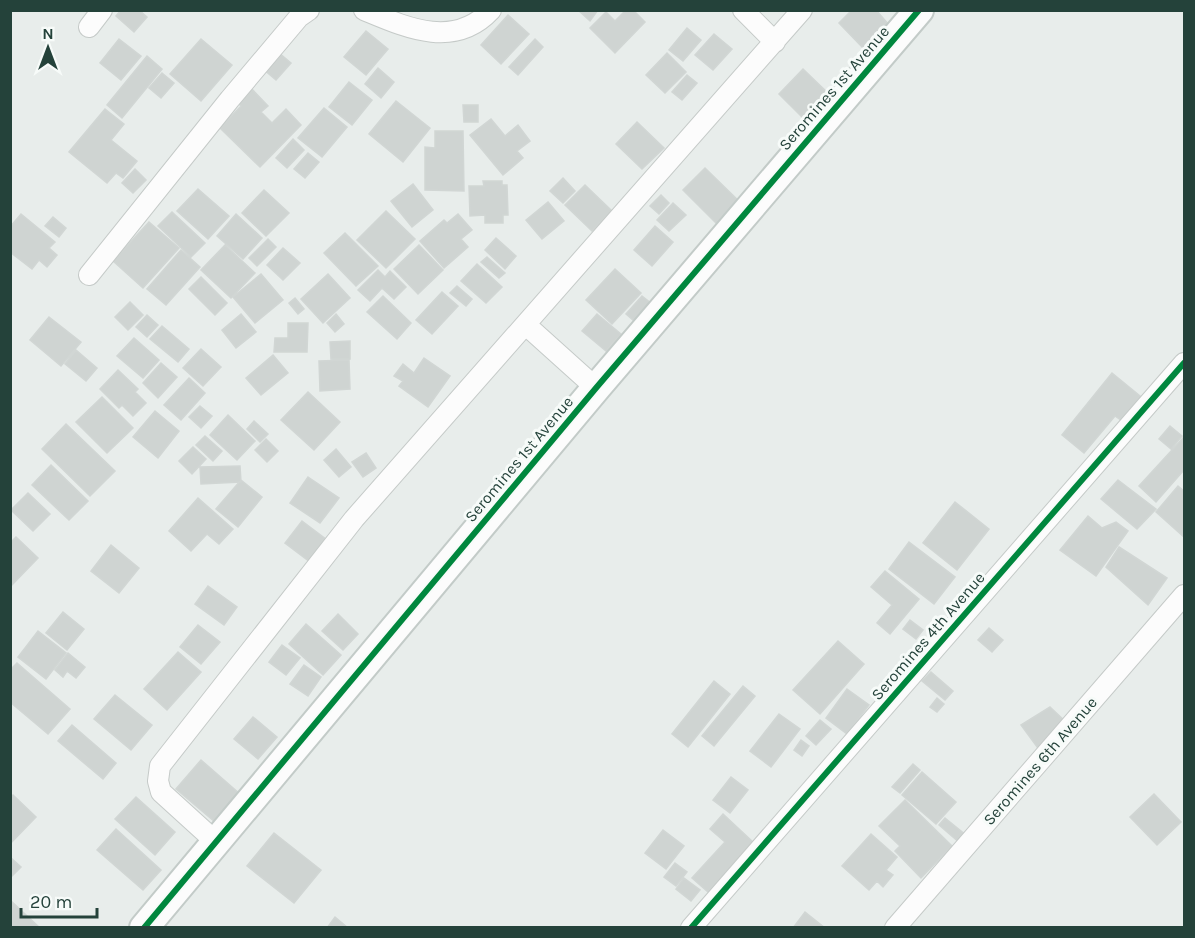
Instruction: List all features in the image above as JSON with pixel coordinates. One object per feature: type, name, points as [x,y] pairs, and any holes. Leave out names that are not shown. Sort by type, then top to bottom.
[{"type":"street","points":[[88,27],[102,10]]},
{"type":"street","points":[[363,10],[413,30],[432,33],[460,29],[484,18],[491,10]]},
{"type":"street","points":[[743,10],[775,42]]},
{"type":"street","points":[[216,842],[161,792],[158,781],[160,766],[354,519],[802,10]]},
{"type":"street","name":"Seromines 1st Avenue","points":[[144,927],[596,388],[919,10]]},
{"type":"street","points":[[89,275],[300,13]]},
{"type":"street","points":[[526,326],[596,388]]},
{"type":"street","name":"Seromines 4th Avenue","points":[[691,927],[1185,363]]},
{"type":"street","name":"Seromines 6th Avenue","points":[[895,927],[1185,595]]},
{"type":"building","points":[[121,10],[139,10],[147,17],[134,32],[116,16]]},
{"type":"building","points":[[578,10],[598,10],[590,21]]},
{"type":"building","points":[[626,10],[633,10],[645,22],[615,53],[590,28],[606,12],[615,21]]},
{"type":"building","points":[[852,10],[876,10],[889,25],[863,48],[839,23]]},
{"type":"building","points":[[508,15],[529,34],[501,64],[481,45]]},
{"type":"building","points":[[687,28],[701,40],[683,61],[669,50]]},
{"type":"building","points":[[366,31],[388,49],[366,75],[344,57]]},
{"type":"building","points":[[714,34],[732,49],[713,70],[695,55]]},
{"type":"building","points":[[119,39],[141,56],[121,80],[100,63]]},
{"type":"building","points":[[201,39],[232,65],[201,101],[170,74]]},
{"type":"building","points":[[535,39],[543,47],[518,75],[509,67]]},
{"type":"building","points":[[278,52],[291,63],[276,80],[263,69]]},
{"type":"building","points":[[667,53],[686,72],[665,93],[646,75]]},
{"type":"building","points":[[147,56],[162,69],[122,118],[107,105]]},
{"type":"building","points":[[378,68],[394,82],[381,98],[365,84]]},
{"type":"building","points":[[803,69],[831,96],[806,121],[779,94]]},
{"type":"building","points":[[162,73],[174,83],[161,98],[149,88]]},
{"type":"building","points":[[687,75],[697,83],[682,100],[672,92]]},
{"type":"building","points":[[349,82],[372,100],[352,125],[329,107]]},
{"type":"building","points":[[247,84],[268,106],[261,112],[272,123],[286,109],[301,125],[260,167],[220,128],[241,106],[233,98]]},
{"type":"building","points":[[396,101],[430,128],[403,162],[369,134]]},
{"type":"building","points":[[463,105],[478,105],[478,122],[464,122]]},
{"type":"building","points":[[324,108],[347,127],[322,157],[298,138]]},
{"type":"building","points":[[105,109],[124,124],[111,140],[137,161],[123,178],[116,173],[107,183],[69,152]]},
{"type":"building","points":[[491,119],[505,136],[518,125],[530,141],[517,151],[523,158],[503,175],[470,135]]},
{"type":"building","points":[[637,122],[664,148],[642,169],[616,144]]},
{"type":"building","points":[[435,131],[463,131],[464,191],[425,190],[425,147],[435,148]]},
{"type":"building","points":[[293,139],[304,150],[287,168],[276,158]]},
{"type":"building","points":[[308,153],[319,162],[305,178],[294,169]]},
{"type":"building","points":[[705,168],[747,209],[725,232],[683,190]]},
{"type":"building","points":[[135,169],[146,180],[133,193],[122,183]]},
{"type":"building","points":[[563,178],[575,191],[563,203],[550,191]]},
{"type":"building","points":[[483,181],[502,181],[502,185],[507,185],[508,215],[503,215],[503,223],[485,223],[485,215],[470,216],[469,186],[484,186]]},
{"type":"building","points":[[413,184],[433,210],[412,227],[391,201]]},
{"type":"building","points":[[585,185],[612,211],[592,231],[565,205]]},
{"type":"building","points":[[198,189],[229,216],[208,239],[177,211]]},
{"type":"building","points":[[264,190],[289,213],[266,236],[242,213]]},
{"type":"building","points":[[661,195],[669,203],[659,214],[650,206]]},
{"type":"building","points":[[548,202],[564,221],[542,239],[526,220]]},
{"type":"building","points":[[673,203],[686,215],[669,231],[657,220]]},
{"type":"building","points":[[386,211],[415,239],[386,268],[357,240]]},
{"type":"building","points":[[172,212],[205,243],[191,257],[158,226]]},
{"type":"building","points":[[21,214],[55,242],[49,248],[57,255],[47,267],[39,260],[32,269],[10,252],[10,227]]},
{"type":"building","points":[[236,214],[262,238],[243,259],[217,236]]},
{"type":"building","points":[[458,214],[472,230],[461,239],[468,247],[444,268],[420,241],[444,220],[447,223]]},
{"type":"building","points":[[53,217],[66,228],[59,237],[45,226]]},
{"type":"building","points":[[149,222],[179,248],[143,288],[113,261]]},
{"type":"building","points":[[655,226],[673,242],[652,266],[634,250]]},
{"type":"building","points":[[345,233],[378,266],[356,286],[324,253]]},
{"type":"building","points":[[496,238],[516,256],[505,269],[485,250]]},
{"type":"building","points":[[268,239],[276,247],[257,266],[249,258]]},
{"type":"building","points":[[225,245],[255,273],[231,298],[201,270]]},
{"type":"building","points":[[419,245],[443,270],[418,294],[394,269]]},
{"type":"building","points":[[283,248],[300,263],[283,280],[267,265]]},
{"type":"building","points":[[181,250],[200,267],[166,305],[147,289]]},
{"type":"building","points":[[487,257],[505,273],[499,278],[481,262]]},
{"type":"building","points":[[477,264],[502,287],[486,303],[461,281]]},
{"type":"building","points":[[615,269],[641,293],[612,324],[586,300]]},
{"type":"building","points":[[378,270],[385,277],[390,271],[406,287],[394,299],[382,288],[370,301],[358,290]]},
{"type":"building","points":[[261,274],[283,300],[255,323],[233,297]]},
{"type":"building","points":[[328,274],[350,298],[323,323],[301,299]]},
{"type":"building","points":[[201,277],[227,303],[215,315],[189,289]]},
{"type":"building","points":[[457,286],[472,299],[466,306],[450,293]]},
{"type":"building","points":[[442,292],[458,306],[432,334],[416,320]]},
{"type":"building","points":[[383,296],[411,323],[397,339],[367,312]]},
{"type":"building","points":[[642,296],[651,303],[634,321],[626,314]]},
{"type":"building","points":[[295,298],[304,309],[298,314],[289,303]]},
{"type":"building","points":[[130,302],[143,315],[128,330],[115,317]]},
{"type":"building","points":[[241,314],[256,332],[236,348],[222,330]]},
{"type":"building","points":[[336,314],[344,324],[335,332],[327,323]]},
{"type":"building","points":[[597,314],[621,334],[606,351],[582,331]]},
{"type":"building","points":[[147,315],[158,325],[147,337],[136,327]]},
{"type":"building","points":[[49,317],[81,342],[61,366],[30,340]]},
{"type":"building","points":[[288,323],[308,323],[307,352],[274,352],[275,338],[288,338]]},
{"type":"building","points":[[162,326],[189,349],[178,362],[150,339]]},
{"type":"building","points":[[134,338],[159,360],[143,378],[117,356]]},
{"type":"building","points":[[350,341],[350,359],[331,359],[330,342]]},
{"type":"building","points":[[201,349],[221,367],[203,386],[183,368]]},
{"type":"building","points":[[76,350],[97,368],[86,381],[65,364]]},
{"type":"building","points":[[273,355],[288,373],[261,395],[246,378]]},
{"type":"building","points":[[424,358],[450,376],[428,407],[399,386],[403,381],[394,376],[403,364],[414,373]]},
{"type":"building","points":[[349,360],[350,389],[320,391],[319,361]]},
{"type":"building","points":[[161,363],[177,377],[158,398],[143,383]]},
{"type":"building","points":[[118,370],[138,389],[135,392],[146,403],[133,416],[122,405],[119,408],[100,389]]},
{"type":"building","points":[[1112,373],[1145,400],[1125,423],[1115,416],[1084,453],[1062,435]]},
{"type":"building","points":[[189,378],[205,393],[181,420],[164,405]]},
{"type":"building","points":[[308,392],[340,422],[314,450],[281,420]]},
{"type":"building","points":[[102,397],[133,428],[107,453],[76,422]]},
{"type":"building","points":[[200,406],[212,416],[201,428],[189,417]]},
{"type":"building","points":[[155,411],[179,431],[158,458],[133,437]]},
{"type":"building","points":[[228,415],[255,441],[237,460],[210,435]]},
{"type":"building","points":[[254,421],[268,434],[260,442],[247,429]]},
{"type":"building","points":[[66,424],[115,471],[90,496],[42,449]]},
{"type":"building","points":[[1170,426],[1182,436],[1171,449],[1159,439]]},
{"type":"building","points":[[205,436],[222,451],[213,461],[196,445]]},
{"type":"building","points":[[1184,437],[1184,470],[1156,502],[1139,486]]},
{"type":"building","points":[[266,439],[278,451],[267,462],[255,450]]},
{"type":"building","points":[[193,447],[206,459],[192,474],[179,461]]},
{"type":"building","points":[[336,449],[351,467],[339,477],[324,460]]},
{"type":"building","points":[[366,453],[376,468],[363,477],[352,462]]},
{"type":"building","points":[[51,465],[88,501],[69,520],[32,485]]},
{"type":"building","points":[[240,466],[241,482],[201,484],[200,467]]},
{"type":"building","points":[[308,477],[339,498],[320,523],[290,503]]},
{"type":"building","points":[[241,480],[262,497],[238,527],[216,509]]},
{"type":"building","points":[[1118,480],[1156,509],[1137,529],[1101,499]]},
{"type":"building","points":[[1178,486],[1184,491],[1184,537],[1156,512]]},
{"type":"building","points":[[28,493],[50,514],[33,531],[11,510]]},
{"type":"building","points":[[198,498],[233,529],[219,544],[207,534],[191,551],[169,531]]},
{"type":"building","points":[[955,502],[989,529],[957,570],[923,543]]},
{"type":"building","points":[[1088,516],[1102,528],[1116,522],[1128,531],[1096,576],[1060,550]]},
{"type":"building","points":[[302,521],[327,540],[310,562],[285,543]]},
{"type":"building","points":[[16,537],[38,558],[11,586],[10,543]]},
{"type":"building","points":[[909,542],[955,577],[934,604],[889,569]]},
{"type":"building","points":[[111,545],[139,568],[119,593],[91,571]]},
{"type":"building","points":[[1119,547],[1167,578],[1148,605],[1106,567]]},
{"type":"building","points":[[885,571],[919,599],[890,634],[877,623],[892,605],[871,587]]},
{"type":"building","points":[[208,586],[237,607],[224,625],[195,604]]},
{"type":"building","points":[[63,612],[84,629],[67,650],[46,633]]},
{"type":"building","points":[[338,614],[358,634],[343,650],[322,631]]},
{"type":"building","points":[[910,620],[923,630],[916,639],[903,629]]},
{"type":"building","points":[[306,624],[341,655],[323,675],[289,644]]},
{"type":"building","points":[[198,625],[220,642],[201,664],[180,647]]},
{"type":"building","points":[[989,628],[1003,640],[992,652],[978,640]]},
{"type":"building","points":[[38,631],[66,653],[46,679],[18,657]]},
{"type":"building","points":[[838,641],[864,664],[820,714],[793,690]]},
{"type":"building","points":[[282,645],[300,658],[286,675],[269,662]]},
{"type":"building","points":[[178,652],[201,672],[167,710],[144,689]]},
{"type":"building","points":[[68,653],[85,667],[76,678],[67,671],[63,677],[55,670]]},
{"type":"building","points":[[17,663],[70,709],[48,734],[10,702],[10,670]]},
{"type":"building","points":[[304,665],[321,677],[308,696],[290,684]]},
{"type":"building","points":[[931,672],[953,691],[945,700],[922,681]]},
{"type":"building","points":[[714,681],[730,694],[688,747],[672,734]]},
{"type":"building","points":[[743,686],[755,696],[714,746],[702,736]]},
{"type":"building","points":[[847,689],[869,705],[847,734],[826,718]]},
{"type":"building","points":[[115,695],[152,725],[131,750],[94,719]]},
{"type":"building","points":[[937,698],[944,704],[937,712],[930,707]]},
{"type":"building","points":[[1050,707],[1066,722],[1043,755],[1021,725]]},
{"type":"building","points":[[779,714],[800,729],[771,767],[750,751]]},
{"type":"building","points":[[253,717],[277,737],[258,759],[234,739]]},
{"type":"building","points":[[820,720],[831,729],[816,745],[806,736]]},
{"type":"building","points":[[72,725],[116,763],[103,779],[58,741]]},
{"type":"building","points":[[801,740],[809,746],[802,756],[794,750]]},
{"type":"building","points":[[201,760],[240,794],[215,822],[176,789]]},
{"type":"building","points":[[913,764],[920,770],[900,793],[892,787]]},
{"type":"building","points":[[922,772],[956,802],[936,824],[902,795]]},
{"type":"building","points":[[731,777],[748,790],[730,813],[713,800]]},
{"type":"building","points":[[1154,794],[1181,822],[1157,845],[1130,817]]},
{"type":"building","points":[[13,795],[36,817],[10,844],[10,798]]},
{"type":"building","points":[[136,797],[175,832],[155,855],[115,819]]},
{"type":"building","points":[[905,800],[952,846],[921,878],[895,851],[900,846],[879,826]]},
{"type":"building","points":[[723,814],[753,842],[708,892],[692,878],[725,842],[710,829]]},
{"type":"building","points":[[945,818],[967,836],[961,844],[939,825]]},
{"type":"building","points":[[116,829],[161,870],[143,890],[97,850]]},
{"type":"building","points":[[663,830],[684,846],[666,869],[645,853]]},
{"type":"building","points":[[274,833],[321,870],[294,903],[247,866]]},
{"type":"building","points":[[871,834],[897,857],[886,870],[893,875],[883,887],[877,881],[869,890],[842,866]]},
{"type":"building","points":[[10,857],[21,867],[10,878]]},
{"type":"building","points":[[675,863],[687,872],[676,886],[664,877]]},
{"type":"building","points":[[684,878],[700,890],[691,901],[676,889]]},
{"type":"building","points":[[10,900],[40,928],[10,928]]},
{"type":"building","points":[[805,912],[825,928],[793,928]]},
{"type":"building","points":[[335,917],[348,928],[327,928]]},
{"type":"cycle path","points":[[144,928],[596,388],[919,10]]},
{"type":"cycle path","points":[[691,928],[1184,363]]}]
